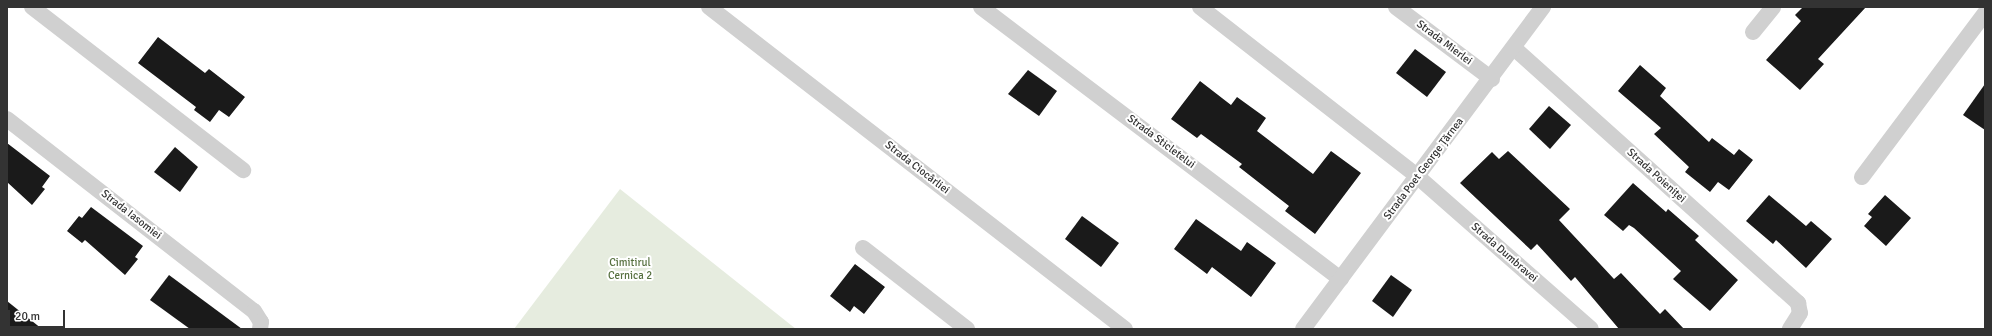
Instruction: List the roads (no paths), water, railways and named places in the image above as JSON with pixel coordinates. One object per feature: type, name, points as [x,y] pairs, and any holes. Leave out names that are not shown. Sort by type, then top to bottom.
[{"type":"street","points":[[32,7],[243,170]]},
{"type":"street","name":"Strada Ciocârliei","points":[[708,7],[1125,329]]},
{"type":"street","name":"Strada Sticletelui","points":[[981,7],[1340,279]]},
{"type":"street","name":"Strada Dumbravei","points":[[1200,7],[1418,177],[1591,329]]},
{"type":"street","name":"Strada Mierlei","points":[[1396,7],[1492,79]]},
{"type":"street","name":"Strada Poet George Țărnea","points":[[1303,329],[1492,79],[1544,7]]},
{"type":"street","points":[[1753,32],[1773,7]]},
{"type":"street","points":[[1862,177],[1985,13]]},
{"type":"street","name":"Strada Poieniței","points":[[1514,48],[1798,303],[1800,313],[1790,329]]},
{"type":"street","name":"Strada Iasomiei","points":[[7,119],[254,311],[261,322],[260,329]]},
{"type":"street","points":[[863,248],[967,329]]},
{"type":"park label","name":"Cimitirul Cernica 2","points":[[630,270]]}]
